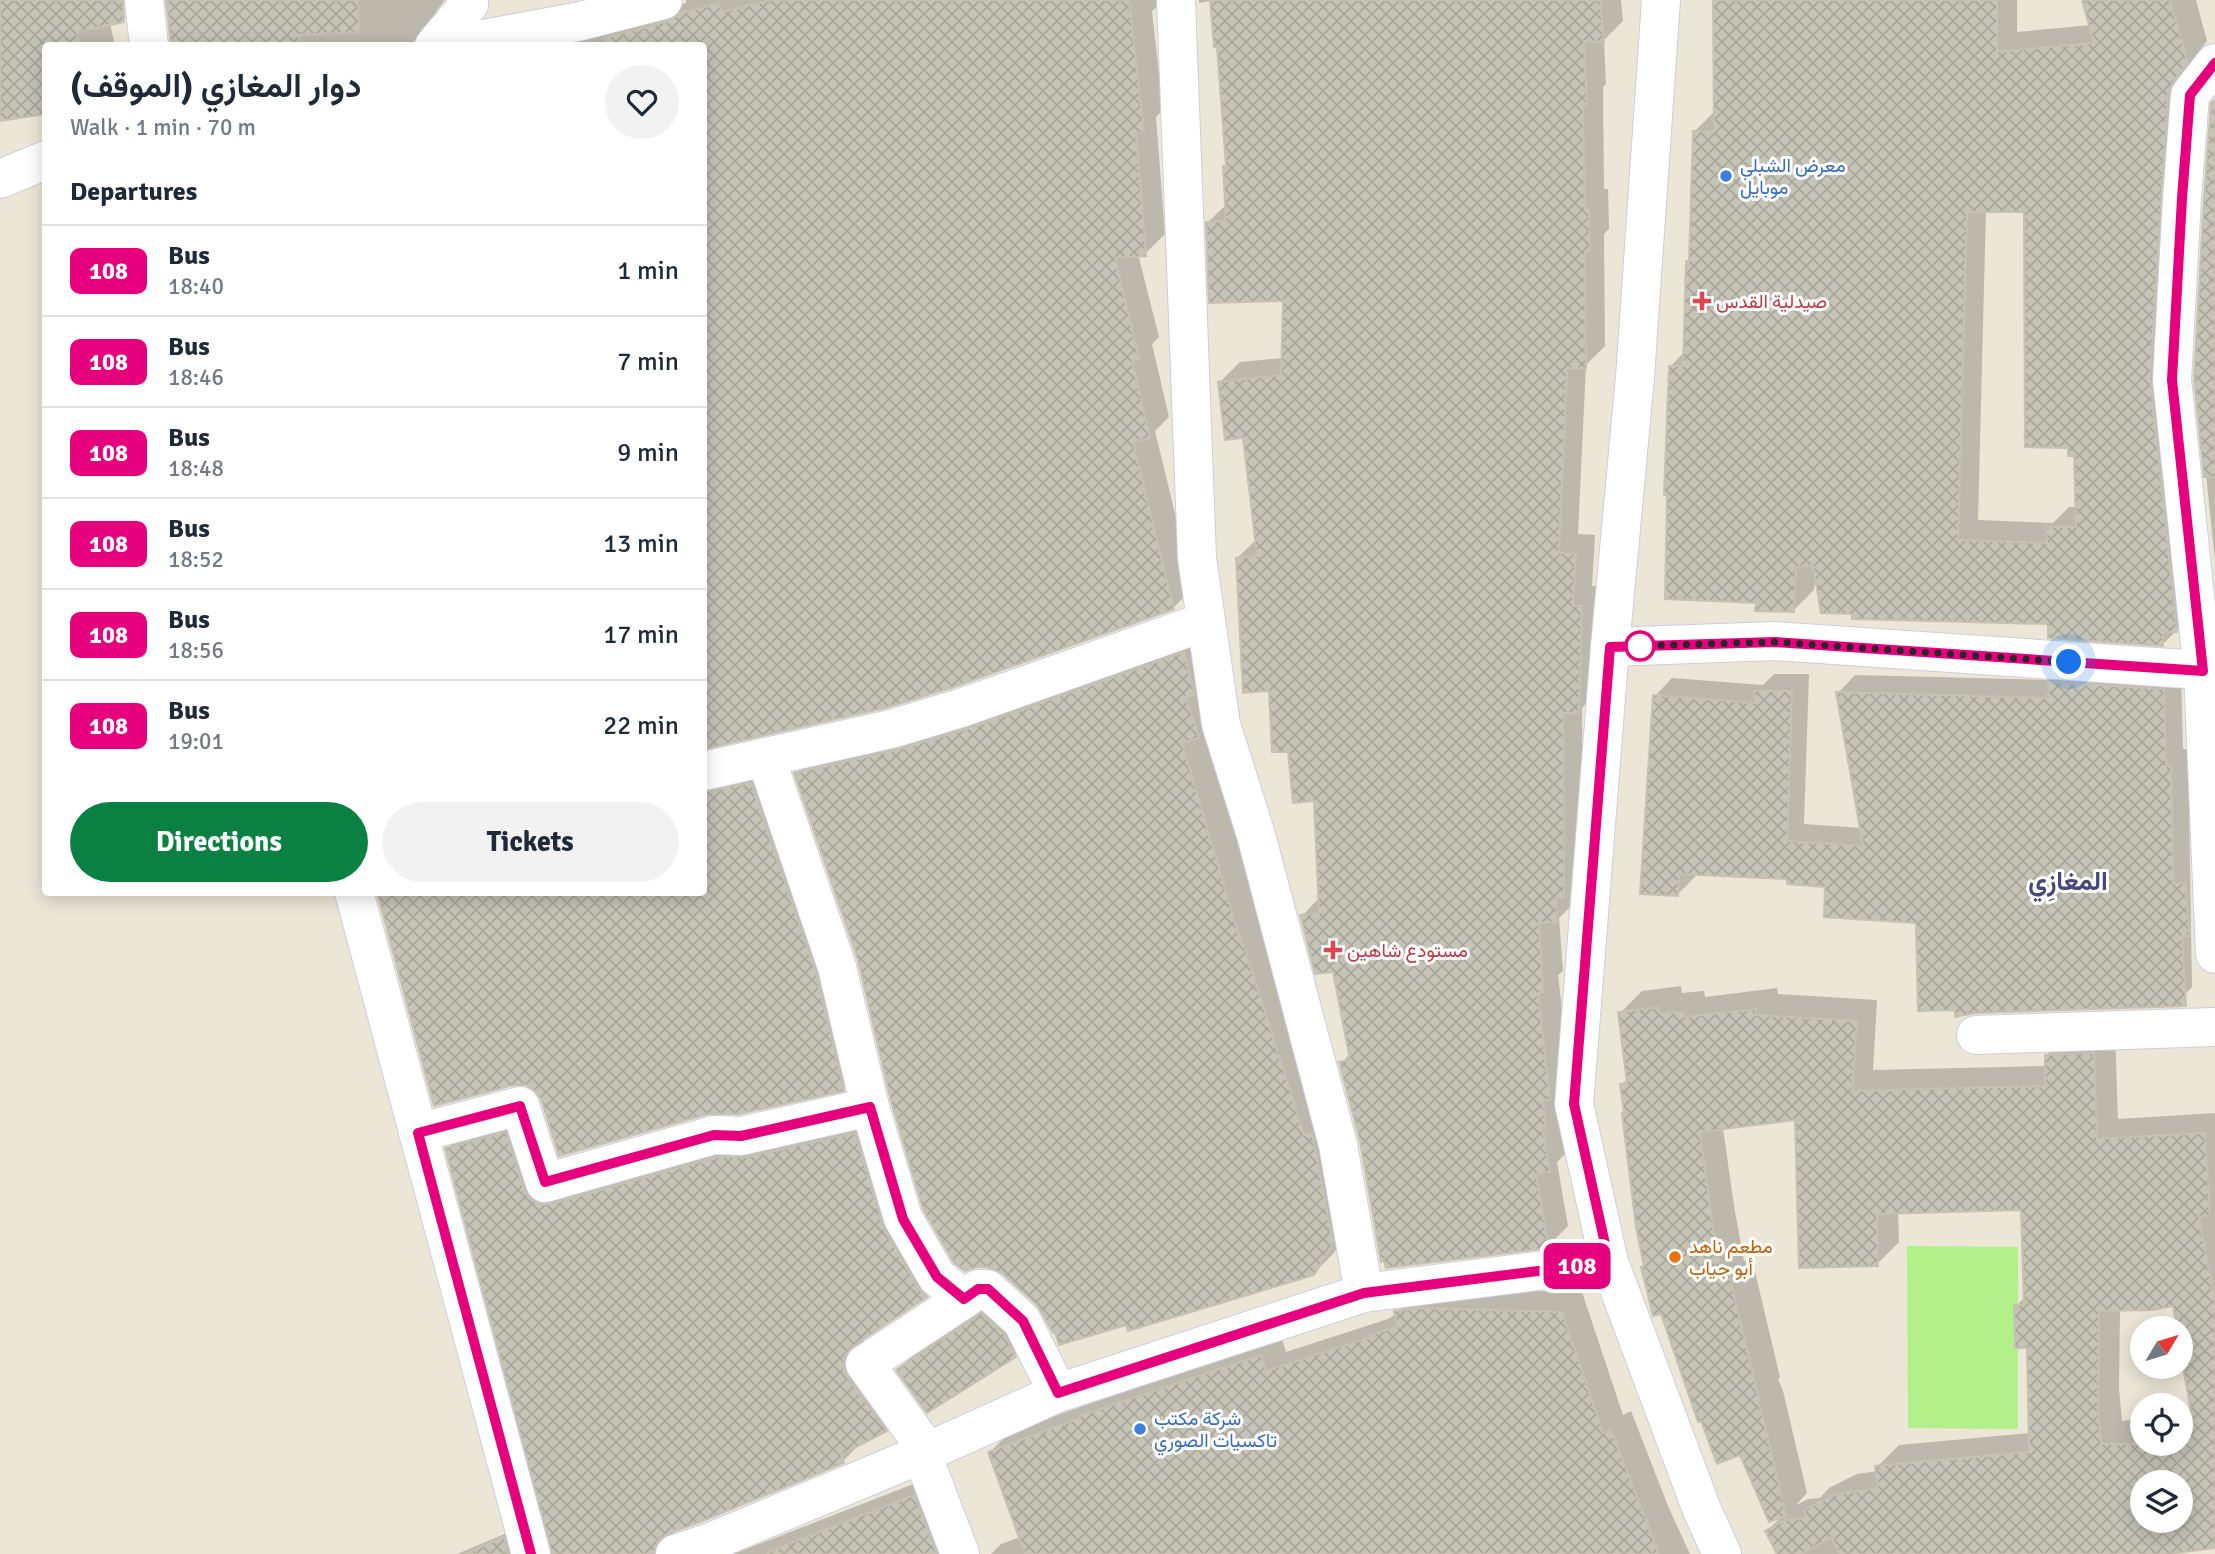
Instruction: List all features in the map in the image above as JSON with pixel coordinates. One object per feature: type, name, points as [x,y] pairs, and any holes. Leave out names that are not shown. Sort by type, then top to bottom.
[{"type":"street","points":[[144,0],[149,42]]},
{"type":"street","points":[[436,42],[469,4],[468,0]]},
{"type":"street","points":[[468,42],[581,21],[663,0]]},
{"type":"street","points":[[1176,0],[1196,558],[1205,622],[1221,724],[1256,835],[1338,1145],[1364,1293]]},
{"type":"street","points":[[1661,0],[1634,377],[1574,1104],[1609,1262],[1702,1510],[1722,1554]]},
{"type":"street","points":[[2215,63],[2190,95],[2172,380],[2209,671],[2215,954]]},
{"type":"street","points":[[0,179],[42,162]]},
{"type":"street","points":[[707,770],[891,729],[961,708],[1205,622]]},
{"type":"street","points":[[1610,647],[1775,642],[2209,671]]},
{"type":"street","points":[[766,758],[837,967],[870,1107],[903,1219],[937,1277],[964,1299]]},
{"type":"street","points":[[355,896],[531,1554]]},
{"type":"street","points":[[1976,1035],[2215,1027]]},
{"type":"street","points":[[418,1133],[520,1106],[545,1182],[714,1135],[741,1136],[870,1107]]},
{"type":"street","points":[[676,1554],[922,1454],[1058,1393],[1364,1293],[1609,1262]]},
{"type":"street","points":[[960,1554],[922,1454],[919,1439],[865,1364],[978,1289],[988,1289],[1023,1321],[1058,1393]]},
{"type":"green space","points":[[1907,1246],[2018,1247],[2018,1429],[1908,1428]]},
{"type":"building","points":[[0,0],[123,0],[124,22],[77,32],[79,42],[42,42],[42,115],[0,121]]},
{"type":"building","points":[[166,0],[358,0],[359,32],[299,35],[300,42],[171,42]]},
{"type":"building","points":[[771,0],[1129,0],[1144,132],[1136,133],[1146,256],[1115,258],[1139,359],[1132,361],[1150,438],[1133,442],[1174,609],[954,687],[885,708],[707,748],[707,42],[606,42],[605,38],[668,21],[679,14],[719,3],[722,12]]},
{"type":"building","points":[[1210,0],[1600,0],[1604,42],[1584,41],[1587,105],[1583,105],[1585,208],[1589,208],[1590,251],[1585,251],[1586,368],[1567,368],[1559,553],[1576,554],[1573,606],[1582,606],[1579,713],[1563,713],[1564,897],[1556,897],[1557,922],[1539,923],[1543,992],[1538,993],[1550,1100],[1543,1100],[1546,1131],[1543,1131],[1550,1171],[1536,1174],[1549,1248],[1386,1268],[1384,1261],[1381,1262],[1360,1141],[1339,1062],[1350,1060],[1333,972],[1315,974],[1300,915],[1319,913],[1314,801],[1293,803],[1288,752],[1272,752],[1269,691],[1243,693],[1236,558],[1257,556],[1243,438],[1225,440],[1218,382],[1281,375],[1283,301],[1209,303],[1206,222],[1226,221],[1223,166],[1226,166],[1217,47],[1214,47]]},
{"type":"building","points":[[1713,0],[1997,0],[1997,52],[2094,43],[2082,0],[2170,0],[2188,63],[2168,93],[2150,379],[2177,632],[2163,632],[2163,646],[2048,638],[2048,624],[1852,619],[1852,614],[1821,613],[1813,565],[1796,567],[1794,612],[1755,611],[1756,603],[1665,599],[1667,495],[1664,495],[1669,366],[1683,366],[1693,131],[1714,132]],"holes":[[[1967,212],[2024,212],[2025,447],[2068,448],[2068,456],[2074,456],[2076,527],[2046,527],[2047,543],[1958,540]]]},
{"type":"building","points":[[2213,101],[2215,477],[2204,477],[2194,379],[2204,199]]},
{"type":"building","points":[[1184,652],[1195,695],[1186,696],[1199,738],[1182,743],[1242,946],[1304,1135],[1312,1133],[1333,1244],[1314,1275],[1128,1331],[1126,1325],[1059,1345],[1055,1332],[1053,1333],[1037,1305],[1002,1273],[987,1267],[965,1271],[954,1263],[923,1209],[891,1101],[858,960],[794,773],[896,750],[967,729]]},
{"type":"building","points":[[2048,682],[2164,689],[2166,766],[2171,766],[2173,884],[2185,883],[2190,936],[2182,936],[2186,1006],[1975,1013],[1955,1017],[1955,1010],[1918,1011],[1916,923],[1824,917],[1825,887],[1787,884],[1787,879],[1679,874],[1678,896],[1640,894],[1653,695],[1755,703],[1754,691],[1792,691],[1787,841],[1863,846],[1836,692],[2046,698],[2046,695],[2049,695]]},
{"type":"building","points":[[751,783],[816,973],[844,1091],[739,1114],[708,1114],[559,1156],[541,1099],[526,1085],[514,1085],[434,1106],[378,896],[707,896],[707,791]]},
{"type":"building","points":[[1659,1007],[1660,1014],[1683,1012],[1684,1017],[1756,1009],[1756,1015],[1857,1021],[1852,1091],[2045,1086],[2045,1055],[2094,1053],[2097,1139],[2205,1133],[2210,1216],[2199,1217],[2215,1304],[2215,1548],[2169,1554],[1839,1554],[1832,1537],[1801,1554],[1777,1554],[1765,1531],[1785,1520],[1806,1518],[1805,1510],[1833,1495],[1878,1488],[1875,1466],[2029,1452],[2027,1348],[2015,1348],[2014,1305],[2024,1305],[2021,1210],[1877,1214],[1878,1266],[1799,1268],[1795,1120],[1700,1132],[1723,1281],[1730,1279],[1786,1516],[1769,1522],[1740,1455],[1717,1464],[1701,1421],[1698,1422],[1661,1314],[1653,1316],[1641,1267],[1644,1266],[1636,1227],[1622,1113],[1620,1084],[1627,1083],[1618,1012]],"holes":[[[2173,1306],[2175,1316],[2193,1316],[2193,1379],[2185,1379],[2188,1393],[2193,1393],[2193,1456],[2130,1456],[2130,1444],[2101,1444],[2098,1410],[2099,1311],[2153,1310]]]},
{"type":"building","points":[[506,1132],[524,1190],[531,1199],[541,1204],[551,1204],[717,1157],[746,1157],[855,1133],[884,1229],[918,1288],[927,1297],[853,1346],[845,1355],[843,1367],[847,1377],[887,1431],[841,1455],[844,1463],[667,1534],[658,1540],[654,1554],[552,1554],[445,1148]]},
{"type":"building","points":[[1421,1308],[1562,1312],[1603,1433],[1611,1430],[1659,1554],[1025,1554],[988,1452],[1080,1418],[1079,1416],[1261,1355],[1266,1371],[1371,1337],[1370,1335],[1397,1327],[1394,1311]]},
{"type":"building","points":[[981,1313],[1004,1334],[1016,1357],[927,1413],[896,1370]]},
{"type":"building","points":[[914,1495],[937,1554],[768,1554],[768,1552]]},
{"type":"building","points":[[504,1537],[508,1554],[465,1554]]},
{"type":"bus line","name":"108","points":[[531,1554],[418,1133],[520,1106],[545,1182],[714,1135],[741,1136],[870,1107],[903,1219],[937,1277],[964,1299],[978,1289],[988,1289],[1023,1321],[1058,1393],[1364,1293],[1609,1262],[1574,1104],[1610,647],[1775,642],[2203,671],[2172,380],[2190,95],[2215,63]]},
{"type":"place","name":"معرض الشبلي موبايل","points":[[1726,176]]},
{"type":"place","name":"صيدلية القدس","points":[[1702,301]]},
{"type":"place","name":"مستودع شاهين","points":[[1333,950]]},
{"type":"place","name":"مطعم ناهد أبو جياب","points":[[1675,1257]]},
{"type":"place","name":"شركة مكتب تاكسيات الصوري","points":[[1140,1429]]},
{"type":"district","name":"المغازِي","points":[[2068,881]]},
{"type":"route","points":[[1640,646],[1775,642],[2069,662]]}]
